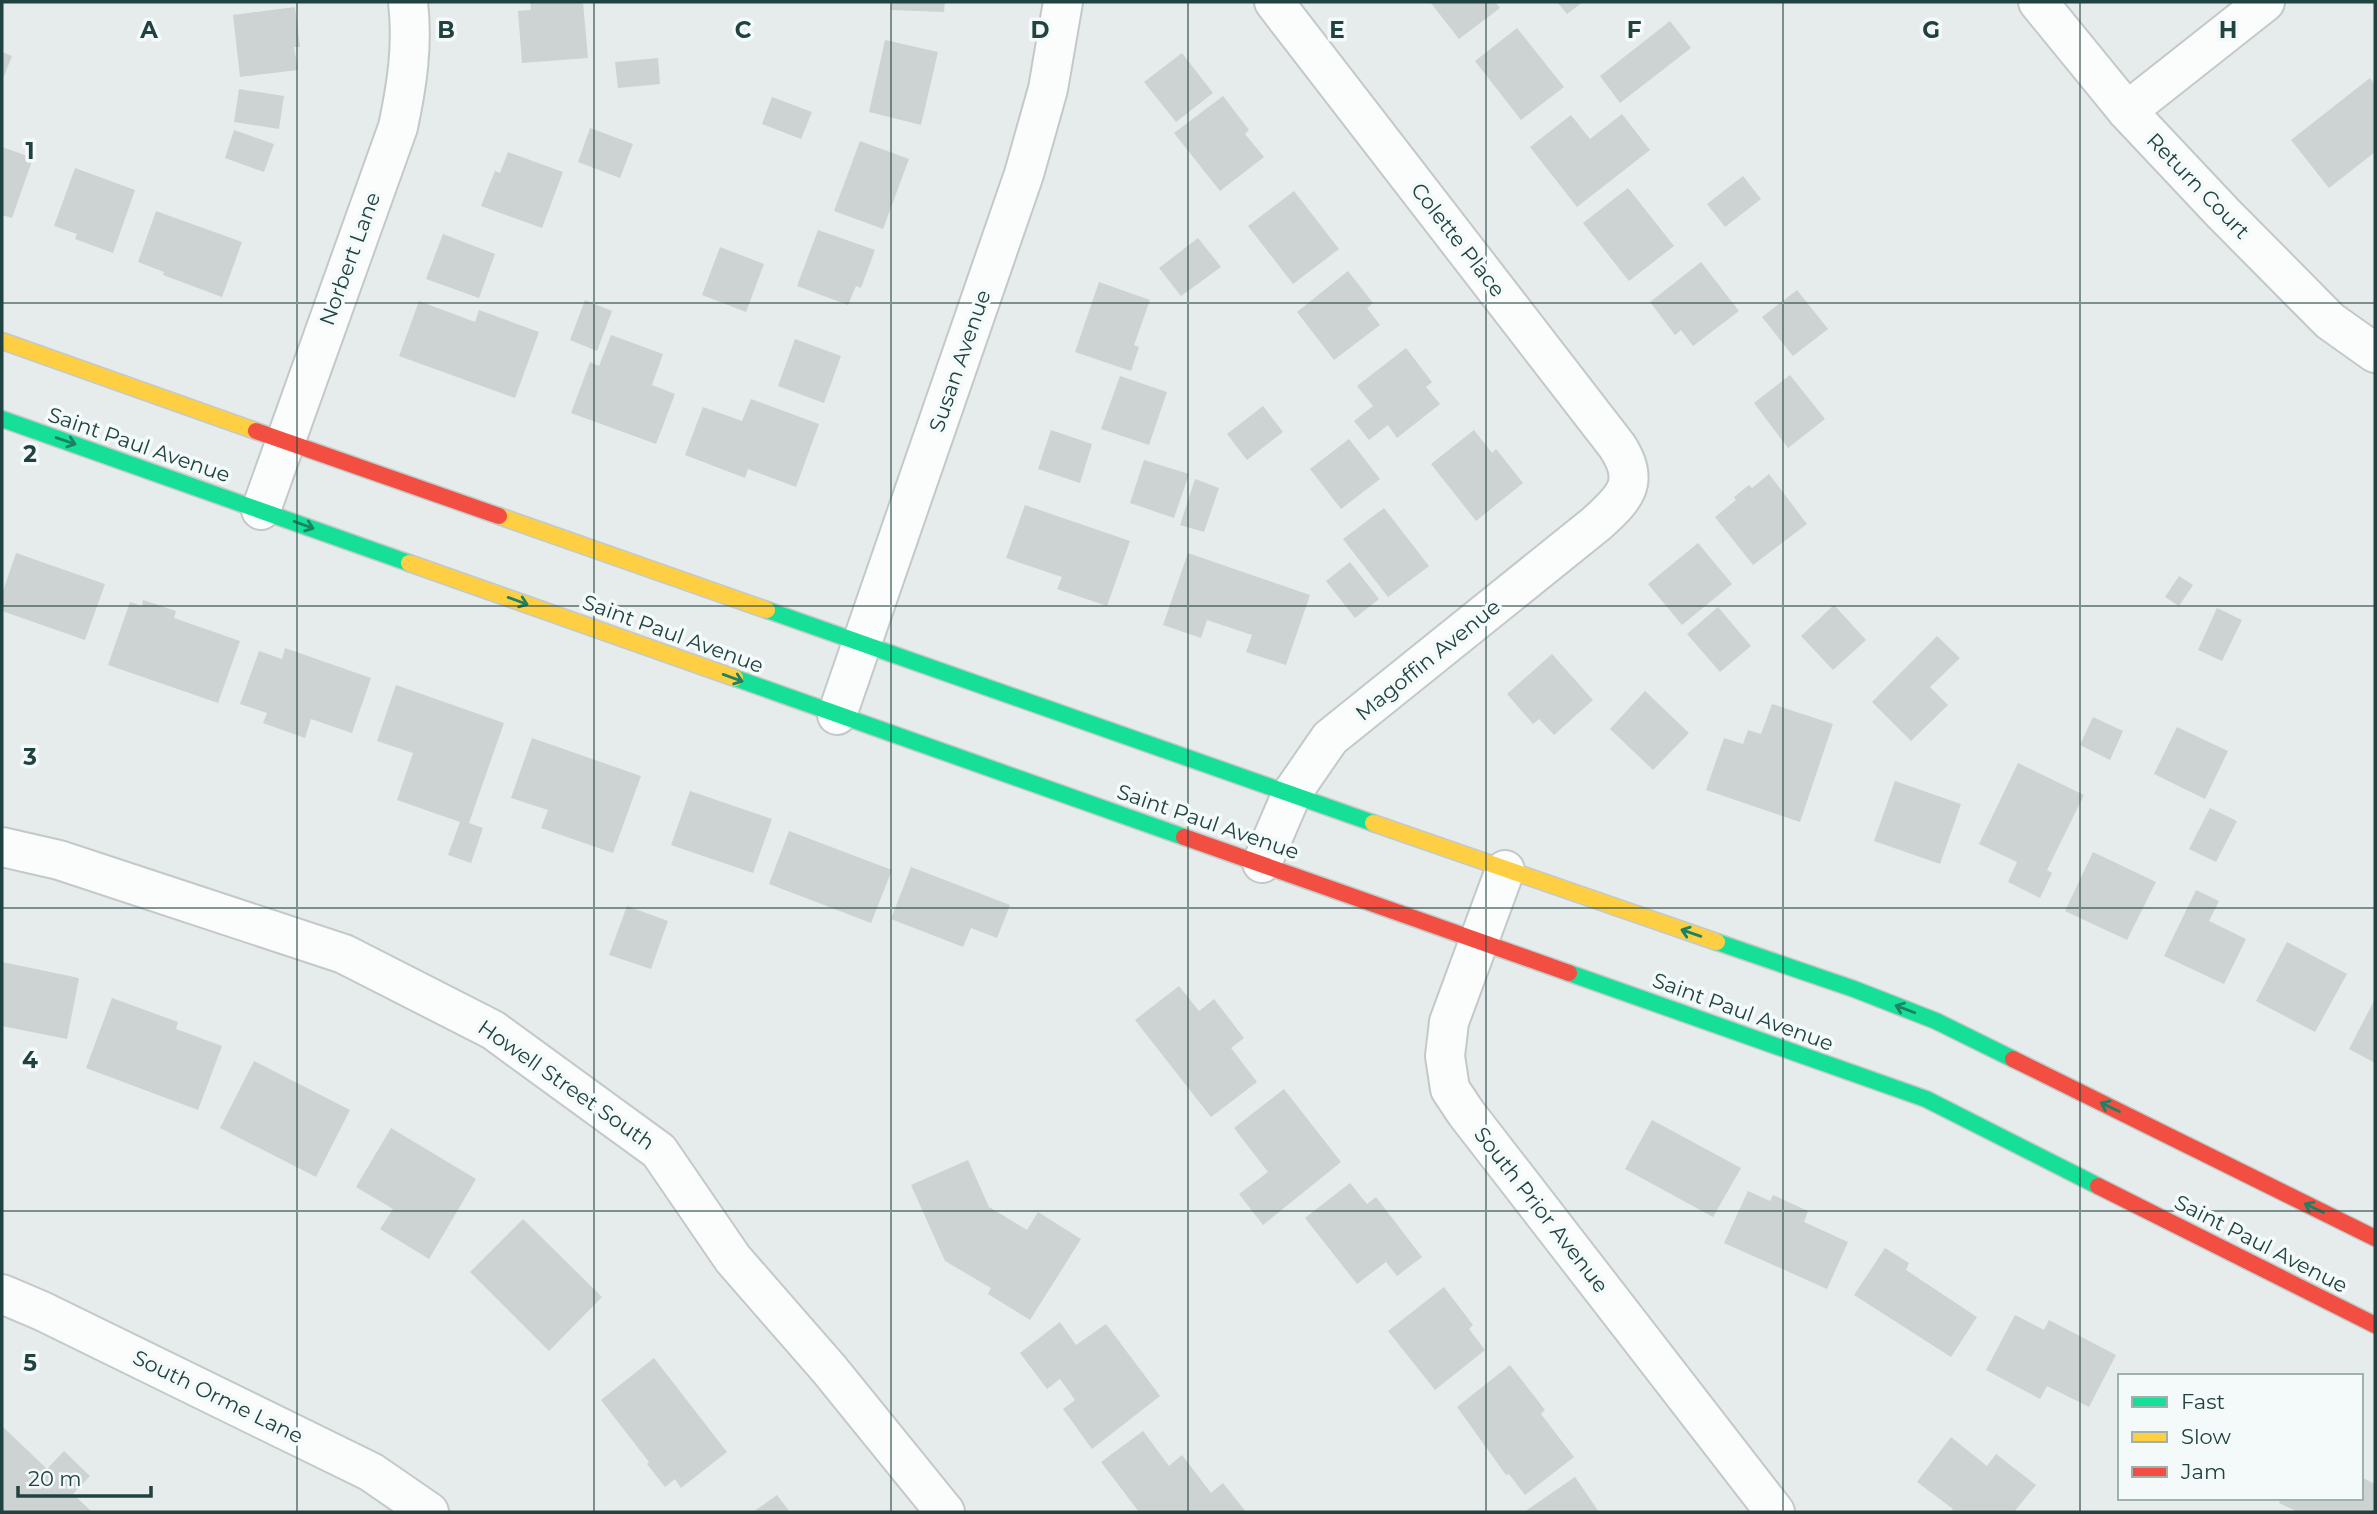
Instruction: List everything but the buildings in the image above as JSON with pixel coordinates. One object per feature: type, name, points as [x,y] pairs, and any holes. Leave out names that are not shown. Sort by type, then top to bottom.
[{"type":"main road","points":[[2,341],[1506,870],[1854,989],[1936,1021],[2375,1238]]},
{"type":"main road","name":"Saint Paul Avenue","points":[[2,419],[1926,1099],[2375,1325]]},
{"type":"street","name":"Norbert Lane","points":[[261,510],[398,127],[408,78],[411,28],[408,2]]},
{"type":"street","name":"Susan Avenue","points":[[837,715],[1024,174],[1048,89],[1063,2]]},
{"type":"street","name":"Colette Place","points":[[1274,2],[1617,446],[1629,464],[1629,484]]},
{"type":"street","name":"Return Court","points":[[2038,2],[2127,111],[2224,213],[2330,321],[2375,353]]},
{"type":"street","points":[[2127,111],[2265,2]]},
{"type":"street","name":"Magoffin Avenue","points":[[1262,863],[1292,793],[1330,738],[1596,524],[1616,507],[1629,484]]},
{"type":"street","name":"Howell Street South","points":[[2,847],[59,860],[344,954],[493,1030],[659,1151],[733,1259],[830,1369],[945,1512]]},
{"type":"street","name":"South Prior Avenue","points":[[1506,870],[1449,1022],[1445,1056],[1450,1089],[1775,1512]]},
{"type":"street","name":"South Orme Lane","points":[[2,1294],[371,1472],[429,1512]]},
{"type":"traffic: fast","points":[[2,419],[409,563]]},
{"type":"traffic: fast","points":[[767,610],[1373,823]]},
{"type":"traffic: fast","points":[[735,678],[1184,837]]},
{"type":"traffic: fast","points":[[1717,942],[1854,989],[1936,1021],[2013,1059]]},
{"type":"traffic: fast","points":[[1569,973],[1926,1099],[2098,1186]]},
{"type":"traffic: slow","points":[[2,341],[256,431]]},
{"type":"traffic: slow","points":[[499,516],[767,610]]},
{"type":"traffic: slow","points":[[409,563],[735,678]]},
{"type":"traffic: slow","points":[[1373,823],[1717,942]]},
{"type":"traffic: jam","points":[[256,431],[499,516]]},
{"type":"traffic: jam","points":[[1184,837],[1569,973]]},
{"type":"traffic: jam","points":[[2013,1059],[2375,1238]]},
{"type":"traffic: jam","points":[[2098,1186],[2375,1325]]}]
